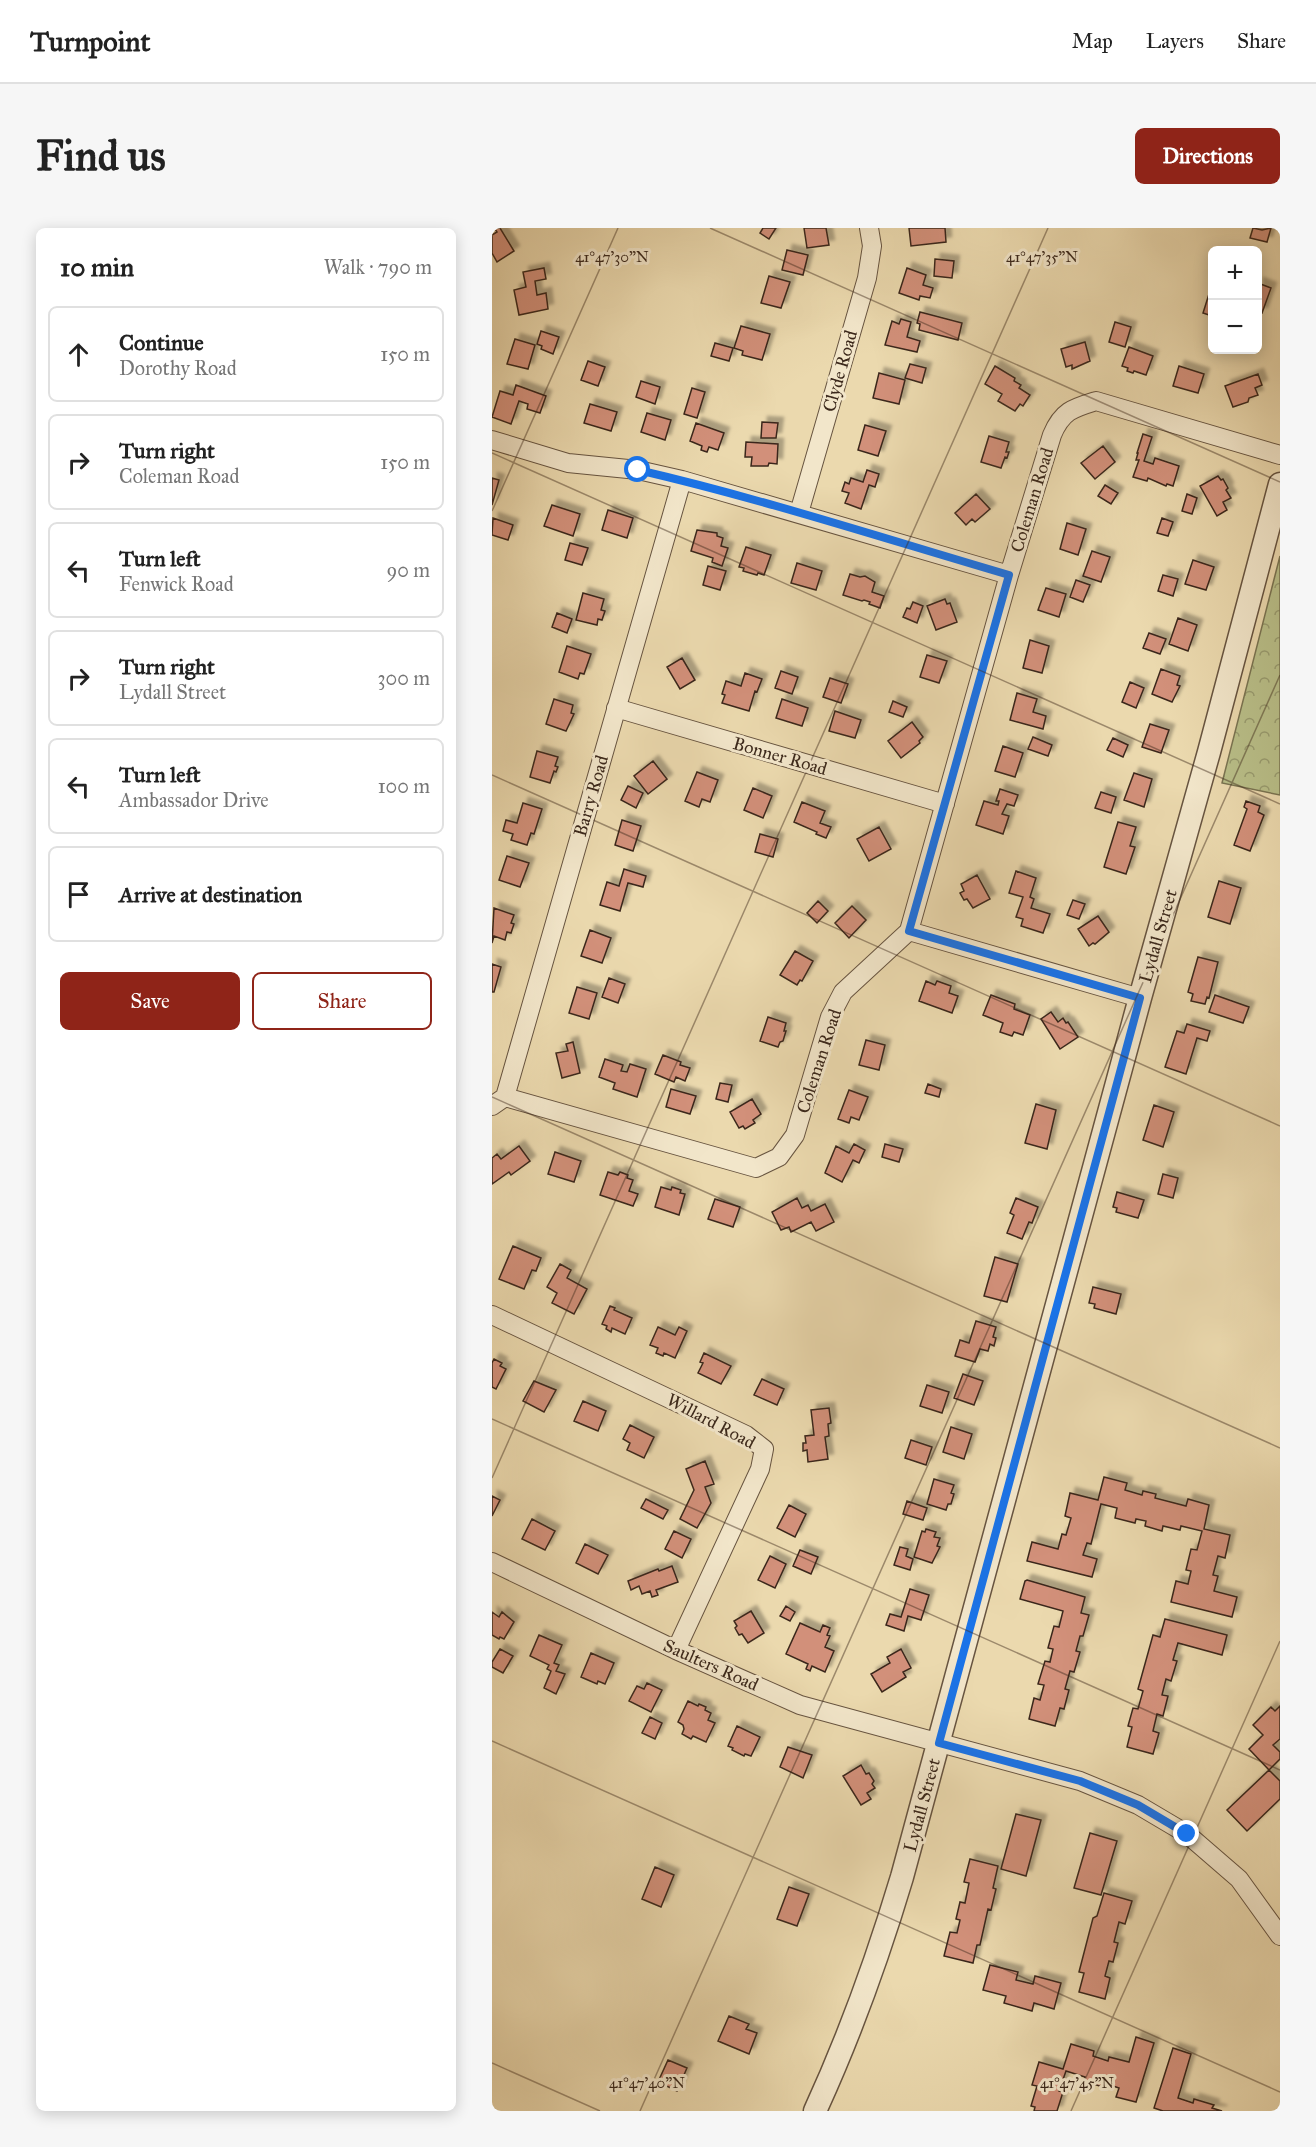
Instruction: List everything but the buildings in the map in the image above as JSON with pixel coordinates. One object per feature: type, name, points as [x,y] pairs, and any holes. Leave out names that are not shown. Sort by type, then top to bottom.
[{"type":"street","name":"Clyde Road","points":[[799,513],[867,278],[872,246],[869,228]]},
{"type":"street","name":"Coleman Road","points":[[499,1102],[756,1168],[779,1157],[795,1135],[830,1017],[843,992],[909,931],[1009,575],[1059,418],[1078,407],[1096,401],[1280,455]]},
{"type":"street","points":[[492,440],[568,463],[638,470],[682,480],[1009,575]]},
{"type":"street","name":"Barry Road","points":[[499,1102],[682,480]]},
{"type":"street","name":"Lydall Street","points":[[815,2111],[846,2042],[900,1886],[1280,484]]},
{"type":"street","name":"Bonner Road","points":[[616,708],[945,804]]},
{"type":"street","points":[[909,931],[1140,998]]},
{"type":"street","name":"Willard Road","points":[[492,1315],[746,1435],[764,1449],[760,1469],[676,1650]]},
{"type":"street","name":"Saulters Road","points":[[492,1562],[676,1650],[800,1705],[1080,1781],[1138,1805],[1187,1834],[1239,1879],[1280,1936]]},
{"type":"green space","points":[[1280,556],[1280,795],[1222,783]]},
{"type":"route","points":[[638,470],[799,513],[1009,575],[909,931],[1140,998],[939,1743],[1080,1781],[1138,1805],[1187,1834]]}]
